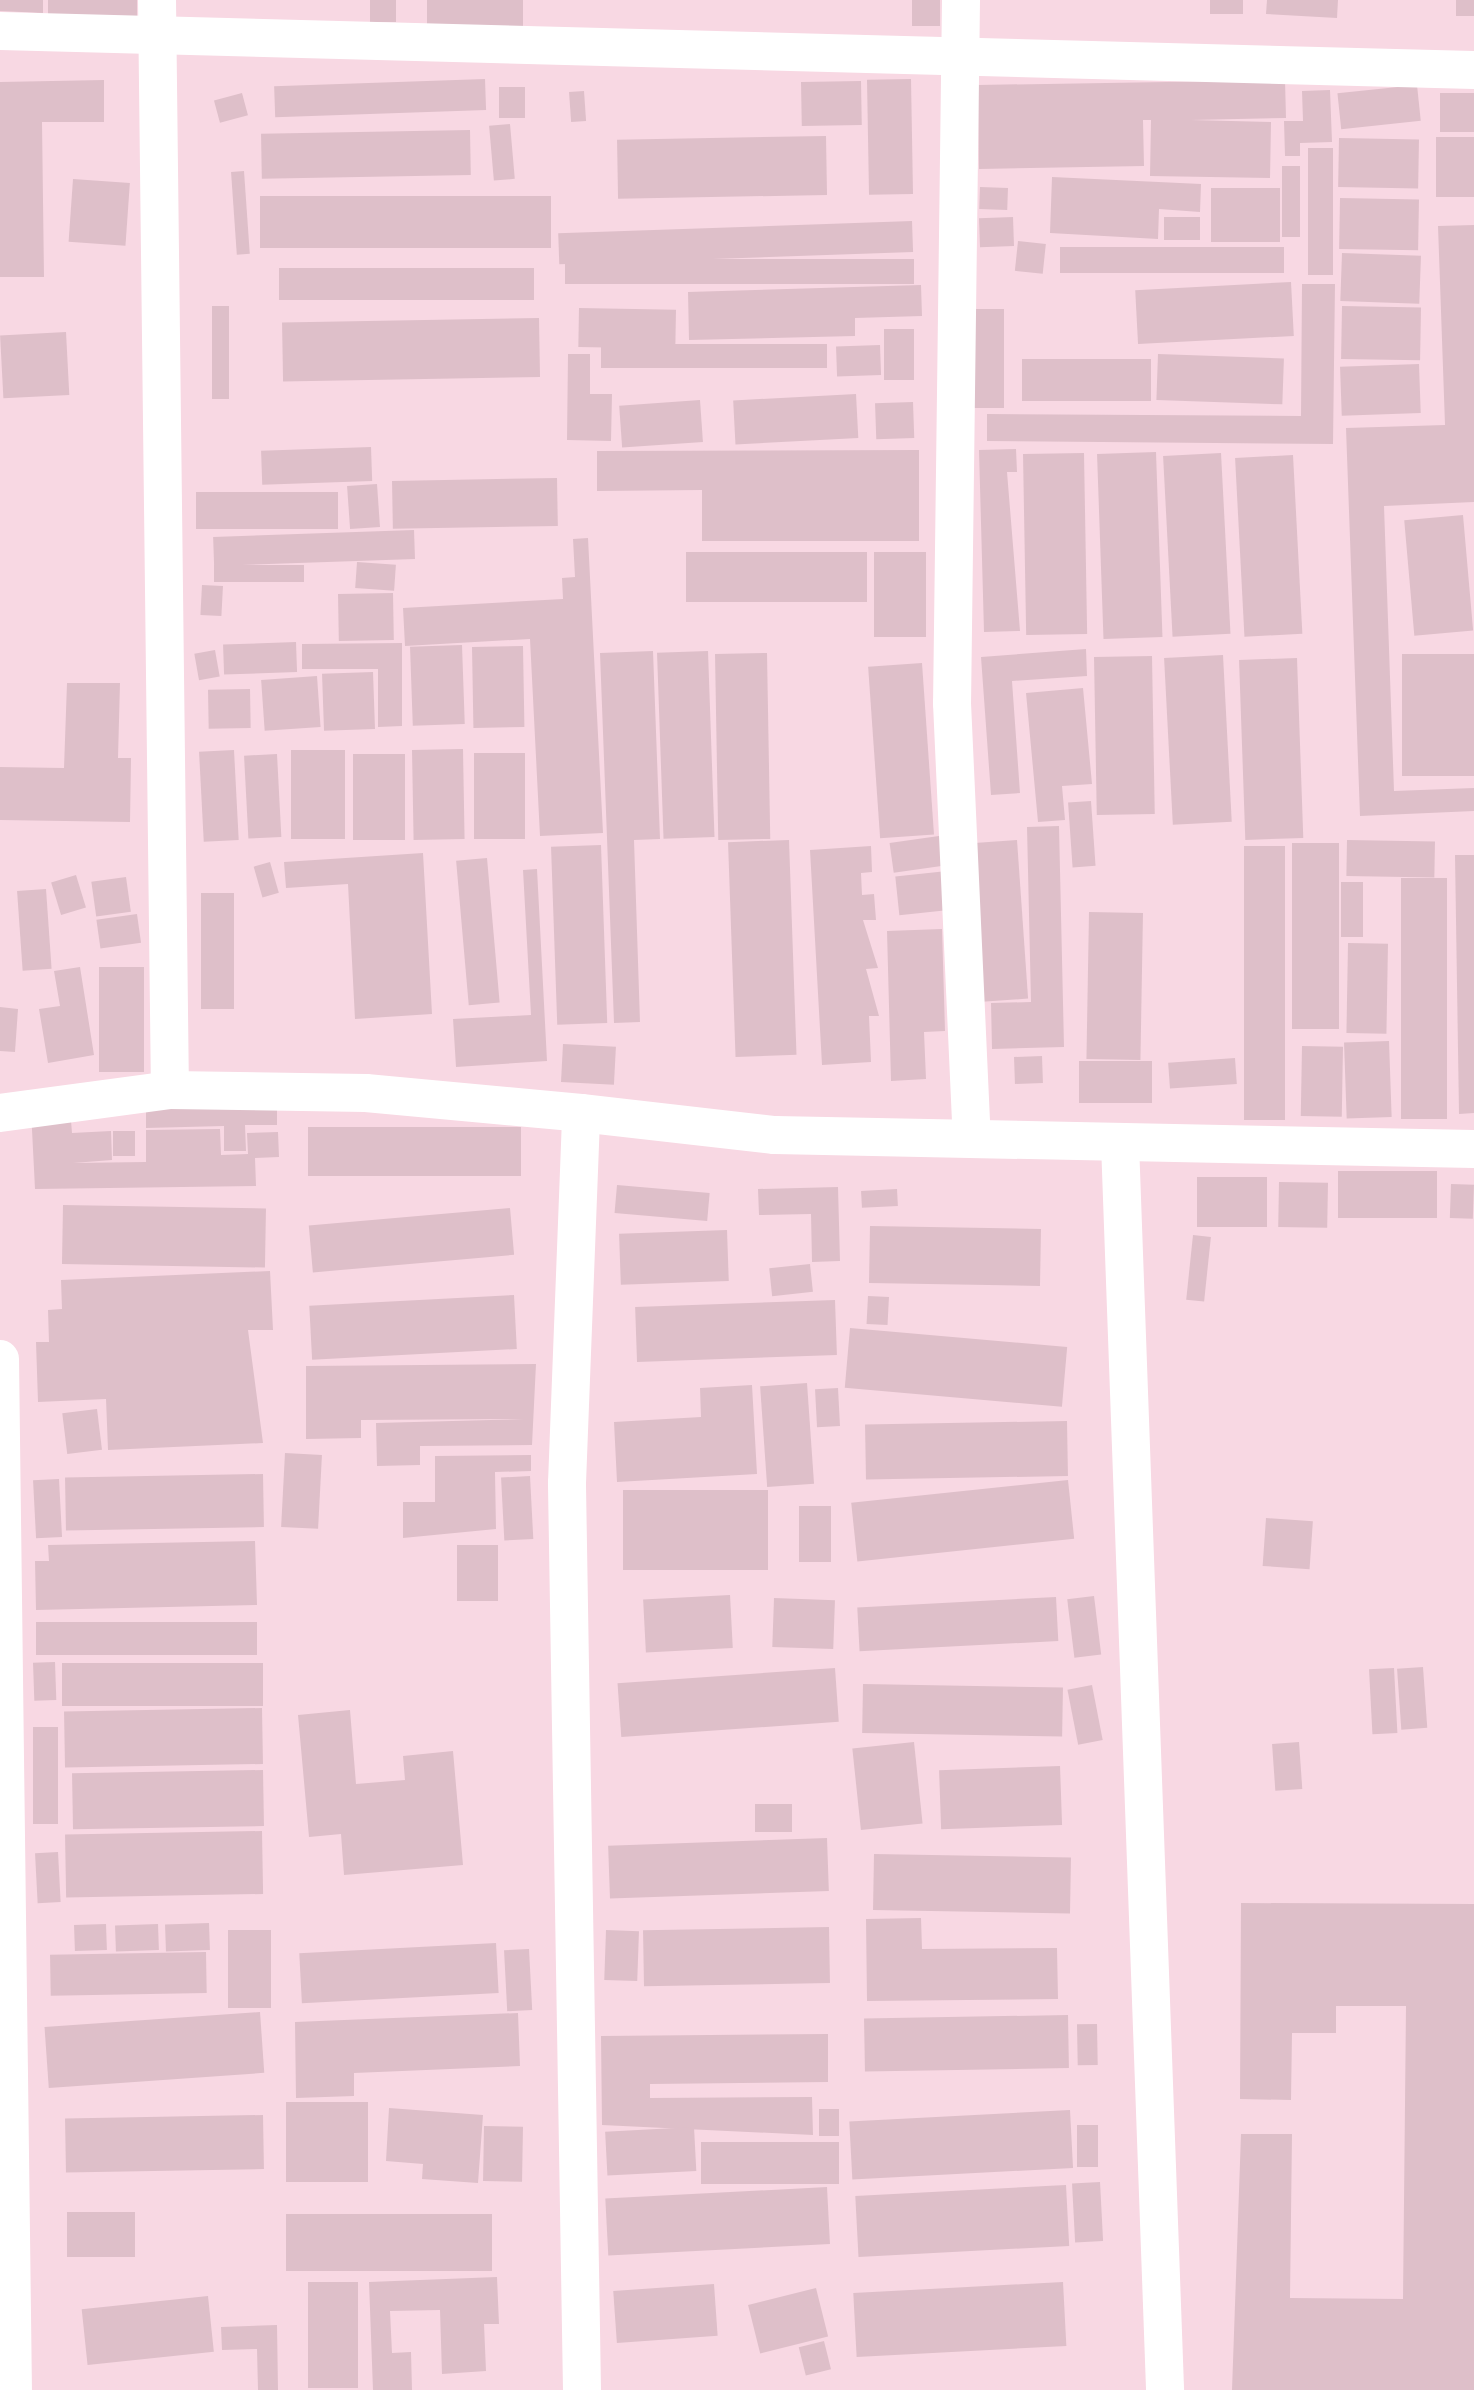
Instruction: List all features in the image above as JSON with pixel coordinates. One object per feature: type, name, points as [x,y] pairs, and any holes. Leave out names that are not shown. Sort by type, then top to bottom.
[{"type":"street","points":[[961,0],[952,703],[972,1136]]},
{"type":"street","points":[[157,15],[170,1090]]},
{"type":"street","points":[[0,31],[157,15],[962,56],[1474,70]]},
{"type":"street","points":[[0,1113],[170,1090],[366,1093],[775,1135],[1474,1149]]},
{"type":"street","points":[[581,1113],[567,1483],[582,2390]]},
{"type":"street","points":[[1120,1143],[1165,2390]]},
{"type":"street","points":[[0,1359],[13,2390]]},
{"type":"building","points":[[0,0],[43,0],[43,13],[0,11]]},
{"type":"building","points":[[48,0],[137,0],[137,21],[48,21]]},
{"type":"building","points":[[370,0],[396,0],[396,22],[370,22]]},
{"type":"building","points":[[427,0],[523,0],[523,27],[427,27]]},
{"type":"building","points":[[912,0],[940,0],[940,26],[912,26]]},
{"type":"building","points":[[1210,0],[1243,0],[1243,14],[1210,14]]},
{"type":"building","points":[[1267,0],[1338,0],[1337,18],[1266,14]]},
{"type":"building","points":[[1456,0],[1474,0],[1474,16],[1456,16]]},
{"type":"building","points":[[485,79],[486,110],[275,117],[274,86]]},
{"type":"building","points":[[911,79],[913,194],[869,195],[867,80]]},
{"type":"building","points":[[104,80],[104,122],[42,122],[44,277],[0,277],[0,82]]},
{"type":"building","points":[[1285,80],[1286,118],[1191,120],[1271,122],[1270,178],[1150,176],[1151,120],[1143,120],[1144,166],[979,169],[978,85]]},
{"type":"building","points":[[861,81],[862,125],[802,126],[801,82]]},
{"type":"building","points":[[1417,85],[1421,121],[1341,129],[1337,93]]},
{"type":"building","points":[[499,87],[525,87],[525,118],[499,118]]},
{"type":"building","points":[[1330,90],[1332,142],[1300,143],[1300,156],[1285,156],[1284,121],[1303,121],[1302,91]]},
{"type":"building","points":[[584,91],[586,121],[571,122],[569,92]]},
{"type":"building","points":[[242,93],[248,115],[220,123],[214,101]]},
{"type":"building","points":[[1440,93],[1474,93],[1474,132],[1440,132]]},
{"type":"building","points":[[510,124],[515,179],[494,181],[489,126]]},
{"type":"building","points":[[470,130],[471,175],[262,179],[261,134]]},
{"type":"building","points":[[826,136],[827,195],[618,199],[617,140]]},
{"type":"building","points":[[1436,137],[1474,137],[1474,197],[1436,197]]},
{"type":"building","points":[[1339,138],[1419,139],[1418,188],[1338,187]]},
{"type":"building","points":[[1308,148],[1333,148],[1333,275],[1308,275]]},
{"type":"building","points":[[1282,166],[1300,166],[1300,237],[1282,237]]},
{"type":"building","points":[[244,171],[250,254],[237,255],[231,172]]},
{"type":"building","points":[[1052,177],[1201,184],[1200,212],[1159,209],[1158,239],[1050,233]]},
{"type":"building","points":[[73,179],[130,183],[125,246],[69,242]]},
{"type":"building","points":[[980,187],[1008,188],[1007,210],[979,209]]},
{"type":"building","points":[[1211,188],[1280,188],[1280,242],[1211,242]]},
{"type":"building","points":[[260,196],[551,196],[551,248],[260,248]]},
{"type":"building","points":[[1340,198],[1419,199],[1418,250],[1339,249]]},
{"type":"building","points":[[1013,217],[1014,246],[980,247],[979,218]]},
{"type":"building","points":[[1164,217],[1200,217],[1200,240],[1164,240]]},
{"type":"building","points":[[912,221],[913,252],[559,264],[558,233]]},
{"type":"building","points":[[1474,225],[1474,502],[1384,506],[1394,791],[1474,788],[1474,811],[1360,816],[1346,428],[1445,425],[1438,226]]},
{"type":"building","points":[[1018,241],[1046,244],[1043,274],[1015,271]]},
{"type":"building","points":[[1060,247],[1284,247],[1284,273],[1060,273]]},
{"type":"building","points":[[1342,253],[1421,256],[1419,304],[1340,301]]},
{"type":"building","points":[[565,259],[914,259],[914,284],[565,284]]},
{"type":"building","points":[[279,268],[534,268],[534,300],[279,300]]},
{"type":"building","points":[[1291,282],[1294,336],[1138,344],[1135,290]]},
{"type":"building","points":[[1302,284],[1335,284],[1333,444],[987,441],[987,414],[1301,416]]},
{"type":"building","points":[[921,285],[922,316],[855,318],[855,336],[689,340],[688,292]]},
{"type":"building","points":[[212,306],[229,306],[229,399],[212,399]]},
{"type":"building","points":[[1342,306],[1421,307],[1420,360],[1341,359]]},
{"type":"building","points":[[579,308],[676,310],[675,349],[578,347]]},
{"type":"building","points":[[973,309],[1004,309],[1004,408],[973,408]]},
{"type":"building","points":[[539,318],[540,377],[283,381],[282,322]]},
{"type":"building","points":[[884,329],[914,329],[914,380],[884,380]]},
{"type":"building","points":[[66,332],[69,395],[3,398],[0,335]]},
{"type":"building","points":[[601,344],[827,344],[827,368],[601,368]]},
{"type":"building","points":[[880,345],[881,375],[837,377],[836,347]]},
{"type":"building","points":[[568,354],[590,354],[590,394],[612,394],[611,441],[567,440]]},
{"type":"building","points":[[1158,354],[1284,358],[1282,404],[1156,400]]},
{"type":"building","points":[[1022,359],[1151,359],[1151,401],[1022,401]]},
{"type":"building","points":[[1419,364],[1421,413],[1342,416],[1340,367]]},
{"type":"building","points":[[856,394],[858,438],[735,444],[733,400]]},
{"type":"building","points":[[700,400],[703,442],[622,448],[619,406]]},
{"type":"building","points":[[913,402],[914,438],[876,439],[875,403]]},
{"type":"building","points":[[371,447],[372,481],[262,485],[261,451]]},
{"type":"building","points":[[1016,449],[1017,472],[1007,472],[1020,631],[984,632],[979,450]]},
{"type":"building","points":[[919,450],[919,541],[702,541],[702,490],[597,491],[597,451]]},
{"type":"building","points":[[1156,452],[1162,637],[1103,639],[1097,454]]},
{"type":"building","points":[[1084,453],[1087,634],[1026,635],[1023,454]]},
{"type":"building","points":[[1221,453],[1230,634],[1173,637],[1163,456]]},
{"type":"building","points":[[1293,455],[1302,634],[1244,637],[1235,458]]},
{"type":"building","points":[[557,478],[558,526],[393,529],[392,481]]},
{"type":"building","points":[[377,484],[380,527],[350,529],[347,486]]},
{"type":"building","points":[[196,492],[338,492],[338,529],[196,529]]},
{"type":"building","points":[[1463,515],[1473,631],[1414,636],[1404,520]]},
{"type":"building","points":[[414,530],[415,559],[214,566],[213,537]]},
{"type":"building","points":[[588,538],[603,833],[540,836],[530,639],[405,646],[403,608],[563,599],[562,578],[575,577],[573,539]]},
{"type":"building","points":[[686,552],[867,552],[867,602],[686,602]]},
{"type":"building","points":[[874,552],[926,552],[926,637],[874,637]]},
{"type":"building","points":[[357,562],[396,565],[394,591],[355,588]]},
{"type":"building","points":[[214,565],[304,565],[304,582],[214,582]]},
{"type":"building","points":[[202,585],[223,586],[221,616],[200,615]]},
{"type":"building","points":[[393,593],[394,640],[339,641],[338,594]]},
{"type":"building","points":[[296,642],[297,672],[224,675],[223,645]]},
{"type":"building","points":[[402,643],[402,726],[378,727],[378,669],[302,669],[302,644]]},
{"type":"building","points":[[462,645],[465,724],[413,726],[410,647]]},
{"type":"building","points":[[523,646],[524,727],[473,728],[472,647]]},
{"type":"building","points":[[1086,649],[1087,676],[1012,681],[1020,793],[991,795],[981,657]]},
{"type":"building","points":[[215,650],[220,677],[199,680],[194,654]]},
{"type":"building","points":[[653,651],[660,839],[634,840],[640,1022],[614,1023],[600,653]]},
{"type":"building","points":[[708,651],[714,837],[664,839],[657,653]]},
{"type":"building","points":[[767,653],[770,839],[718,840],[715,654]]},
{"type":"building","points":[[1402,654],[1474,654],[1474,776],[1402,776]]},
{"type":"building","points":[[1223,655],[1232,822],[1173,825],[1164,658]]},
{"type":"building","points":[[1152,656],[1155,814],[1097,815],[1094,657]]},
{"type":"building","points":[[1297,658],[1303,838],[1245,840],[1239,660]]},
{"type":"building","points":[[922,663],[934,835],[880,838],[868,667]]},
{"type":"building","points":[[373,672],[375,729],[324,731],[322,674]]},
{"type":"building","points":[[317,676],[321,727],[265,731],[261,680]]},
{"type":"building","points":[[67,683],[120,683],[118,758],[131,758],[130,822],[0,820],[0,767],[64,768]]},
{"type":"building","points":[[1083,688],[1092,784],[1062,786],[1065,820],[1038,822],[1026,693]]},
{"type":"building","points":[[250,689],[251,728],[209,729],[208,690]]},
{"type":"building","points":[[463,749],[465,839],[414,840],[412,750]]},
{"type":"building","points":[[234,750],[239,840],[204,842],[199,752]]},
{"type":"building","points":[[291,750],[345,750],[345,839],[291,839]]},
{"type":"building","points":[[474,753],[525,753],[525,839],[474,839]]},
{"type":"building","points":[[277,754],[281,837],[248,839],[244,756]]},
{"type":"building","points":[[353,754],[405,754],[405,840],[353,840]]},
{"type":"building","points":[[1091,801],[1096,866],[1073,867],[1068,803]]},
{"type":"building","points":[[1059,826],[1064,1047],[992,1049],[991,1003],[1031,1002],[1027,827]]},
{"type":"building","points":[[946,835],[950,865],[894,873],[890,843]]},
{"type":"building","points":[[789,840],[797,1055],[736,1057],[728,842]]},
{"type":"building","points":[[1017,840],[1028,999],[982,1002],[971,843]]},
{"type":"building","points":[[1347,840],[1435,842],[1434,878],[1346,876]]},
{"type":"building","points":[[1292,843],[1339,843],[1339,1029],[1292,1029]]},
{"type":"building","points":[[601,845],[607,1023],[557,1025],[551,847]]},
{"type":"building","points":[[871,846],[872,872],[861,873],[862,895],[874,894],[876,920],[863,920],[878,968],[866,969],[879,1016],[869,1016],[871,1062],[822,1065],[810,850]]},
{"type":"building","points":[[1244,846],[1285,846],[1285,1120],[1244,1120]]},
{"type":"building","points":[[423,853],[432,1014],[355,1019],[348,884],[286,888],[284,862]]},
{"type":"building","points":[[1455,855],[1474,855],[1474,1113],[1459,1114]]},
{"type":"building","points":[[487,858],[500,1002],[469,1005],[456,861]]},
{"type":"building","points":[[270,862],[279,893],[262,897],[254,867]]},
{"type":"building","points":[[537,869],[547,1061],[456,1067],[453,1019],[531,1015],[523,870]]},
{"type":"building","points":[[947,871],[951,910],[899,915],[895,876]]},
{"type":"building","points":[[76,875],[86,908],[61,915],[51,883]]},
{"type":"building","points":[[126,877],[131,912],[96,917],[91,882]]},
{"type":"building","points":[[1401,878],[1447,878],[1447,1119],[1401,1119]]},
{"type":"building","points":[[1341,882],[1363,882],[1363,937],[1341,937]]},
{"type":"building","points":[[46,889],[52,969],[23,971],[17,891]]},
{"type":"building","points":[[201,893],[234,893],[234,1009],[201,1009]]},
{"type":"building","points":[[1089,912],[1143,913],[1140,1060],[1086,1059]]},
{"type":"building","points":[[137,914],[141,943],[100,948],[96,920]]},
{"type":"building","points":[[942,929],[945,1031],[924,1032],[926,1079],[891,1081],[887,931]]},
{"type":"building","points":[[1348,943],[1388,944],[1386,1034],[1346,1033]]},
{"type":"building","points":[[80,967],[94,1055],[48,1063],[39,1009],[60,1006],[54,971]]},
{"type":"building","points":[[99,967],[144,967],[144,1072],[99,1072]]},
{"type":"building","points":[[0,1007],[18,1009],[15,1052],[0,1051]]},
{"type":"building","points":[[1389,1041],[1392,1117],[1347,1119],[1344,1043]]},
{"type":"building","points":[[563,1044],[616,1047],[614,1085],[561,1082]]},
{"type":"building","points":[[1302,1046],[1343,1047],[1342,1117],[1301,1116]]},
{"type":"building","points":[[1042,1056],[1043,1083],[1015,1084],[1014,1057]]},
{"type":"building","points":[[1235,1058],[1237,1084],[1170,1089],[1168,1063]]},
{"type":"building","points":[[1079,1061],[1152,1061],[1152,1103],[1079,1103]]},
{"type":"building","points":[[277,1099],[277,1125],[245,1125],[246,1151],[224,1151],[224,1126],[146,1128],[146,1102]]},
{"type":"building","points":[[70,1108],[72,1133],[111,1131],[112,1160],[73,1163],[146,1162],[146,1130],[220,1129],[221,1155],[248,1154],[247,1133],[278,1132],[279,1157],[255,1158],[256,1186],[35,1189],[31,1110]]},
{"type":"building","points":[[308,1127],[521,1127],[521,1176],[308,1176]]},
{"type":"building","points":[[113,1131],[135,1131],[135,1156],[113,1156]]},
{"type":"building","points":[[1338,1171],[1437,1171],[1437,1218],[1338,1218]]},
{"type":"building","points":[[1197,1177],[1267,1177],[1267,1227],[1197,1227]]},
{"type":"building","points":[[1279,1182],[1328,1183],[1327,1228],[1278,1227]]},
{"type":"building","points":[[1451,1184],[1474,1185],[1473,1219],[1450,1218]]},
{"type":"building","points":[[617,1185],[710,1193],[707,1221],[615,1213]]},
{"type":"building","points":[[838,1187],[840,1261],[812,1262],[811,1214],[759,1215],[758,1189]]},
{"type":"building","points":[[897,1189],[898,1206],[862,1208],[861,1191]]},
{"type":"building","points":[[63,1205],[266,1209],[265,1268],[62,1264]]},
{"type":"building","points":[[510,1208],[514,1255],[313,1272],[309,1226]]},
{"type":"building","points":[[870,1226],[1041,1229],[1040,1286],[869,1283]]},
{"type":"building","points":[[727,1230],[729,1281],[621,1285],[619,1234]]},
{"type":"building","points":[[1193,1235],[1211,1237],[1204,1302],[1186,1300]]},
{"type":"building","points":[[810,1264],[813,1292],[772,1296],[769,1268]]},
{"type":"building","points":[[270,1271],[273,1330],[248,1330],[263,1443],[108,1450],[106,1399],[38,1402],[36,1342],[49,1342],[48,1310],[62,1309],[61,1280]]},
{"type":"building","points":[[514,1295],[517,1349],[312,1360],[309,1306]]},
{"type":"building","points":[[868,1296],[889,1297],[888,1325],[867,1324]]},
{"type":"building","points":[[835,1300],[837,1355],[637,1362],[635,1307]]},
{"type":"building","points":[[850,1328],[1067,1347],[1062,1407],[845,1388]]},
{"type":"building","points":[[536,1364],[532,1445],[420,1446],[420,1465],[377,1466],[376,1423],[524,1419],[361,1420],[361,1438],[306,1439],[306,1366]]},
{"type":"building","points":[[807,1383],[814,1484],[767,1487],[760,1386]]},
{"type":"building","points":[[752,1385],[757,1474],[617,1482],[614,1422],[701,1417],[700,1388]]},
{"type":"building","points":[[838,1388],[840,1426],[817,1427],[815,1389]]},
{"type":"building","points":[[97,1409],[102,1450],[67,1454],[62,1413]]},
{"type":"building","points":[[1067,1421],[1068,1476],[866,1480],[865,1425]]},
{"type":"building","points":[[285,1453],[322,1455],[318,1529],[281,1527]]},
{"type":"building","points":[[531,1455],[531,1471],[495,1472],[496,1529],[403,1538],[403,1502],[435,1502],[435,1456]]},
{"type":"building","points":[[263,1474],[264,1527],[66,1530],[65,1477]]},
{"type":"building","points":[[530,1476],[533,1539],[504,1540],[501,1478]]},
{"type":"building","points":[[59,1479],[62,1537],[36,1538],[33,1480]]},
{"type":"building","points":[[1068,1480],[1074,1539],[857,1561],[851,1503]]},
{"type":"building","points":[[623,1490],[768,1490],[768,1570],[623,1570]]},
{"type":"building","points":[[799,1506],[831,1506],[831,1562],[799,1562]]},
{"type":"building","points":[[1266,1518],[1313,1521],[1310,1569],[1263,1566]]},
{"type":"building","points":[[255,1541],[257,1605],[36,1610],[35,1561],[49,1561],[48,1545]]},
{"type":"building","points":[[457,1545],[498,1545],[498,1601],[457,1601]]},
{"type":"building","points":[[730,1595],[733,1648],[646,1652],[643,1600]]},
{"type":"building","points":[[1094,1596],[1101,1655],[1074,1658],[1067,1599]]},
{"type":"building","points":[[1056,1597],[1058,1641],[860,1651],[857,1607]]},
{"type":"building","points":[[774,1598],[835,1600],[833,1649],[772,1647]]},
{"type":"building","points":[[36,1622],[257,1622],[257,1655],[36,1655]]},
{"type":"building","points":[[55,1662],[56,1700],[34,1701],[33,1663]]},
{"type":"building","points":[[62,1663],[263,1663],[263,1706],[62,1706]]},
{"type":"building","points":[[1423,1667],[1427,1728],[1401,1730],[1397,1669]]},
{"type":"building","points":[[835,1668],[839,1722],[621,1737],[618,1683]]},
{"type":"building","points":[[1394,1668],[1397,1733],[1372,1734],[1369,1669]]},
{"type":"building","points":[[863,1684],[1063,1687],[1062,1736],[862,1733]]},
{"type":"building","points":[[1092,1685],[1103,1740],[1078,1745],[1067,1690]]},
{"type":"building","points":[[262,1708],[263,1764],[65,1767],[64,1711]]},
{"type":"building","points":[[350,1710],[356,1784],[405,1780],[403,1756],[453,1751],[463,1865],[344,1875],[341,1834],[309,1837],[298,1715]]},
{"type":"building","points":[[33,1727],[58,1727],[58,1824],[33,1824]]},
{"type":"building","points":[[914,1742],[923,1824],[861,1830],[852,1748]]},
{"type":"building","points":[[1299,1742],[1302,1789],[1275,1791],[1272,1744]]},
{"type":"building","points":[[1060,1766],[1062,1825],[941,1829],[939,1770]]},
{"type":"building","points":[[263,1770],[264,1826],[73,1829],[72,1773]]},
{"type":"building","points":[[755,1804],[792,1804],[792,1832],[755,1832]]},
{"type":"building","points":[[262,1831],[263,1894],[66,1897],[65,1834]]},
{"type":"building","points":[[827,1838],[829,1891],[610,1899],[608,1846]]},
{"type":"building","points":[[58,1852],[61,1902],[38,1903],[35,1853]]},
{"type":"building","points":[[874,1854],[1071,1857],[1070,1913],[873,1910]]},
{"type":"building","points":[[1241,1903],[1474,1904],[1474,2390],[1232,2390],[1241,2134],[1292,2134],[1290,2298],[1403,2299],[1406,2006],[1336,2006],[1336,2033],[1292,2033],[1291,2100],[1240,2099]]},
{"type":"building","points":[[921,1918],[922,1949],[1057,1948],[1058,1999],[867,2001],[866,1919]]},
{"type":"building","points":[[209,1923],[210,1950],[166,1952],[165,1925]]},
{"type":"building","points":[[106,1924],[107,1950],[75,1951],[74,1925]]},
{"type":"building","points":[[158,1924],[159,1950],[116,1951],[115,1926]]},
{"type":"building","points":[[829,1927],[830,1983],[644,1986],[643,1930]]},
{"type":"building","points":[[228,1930],[271,1930],[271,2008],[228,2008]]},
{"type":"building","points":[[606,1930],[639,1931],[637,1981],[604,1980]]},
{"type":"building","points":[[496,1943],[499,1993],[302,2003],[299,1953]]},
{"type":"building","points":[[529,1949],[532,2010],[507,2011],[504,1950]]},
{"type":"building","points":[[206,1952],[207,1993],[51,1996],[50,1955]]},
{"type":"building","points":[[260,2012],[264,2073],[49,2088],[45,2027]]},
{"type":"building","points":[[518,2013],[520,2066],[354,2073],[354,2096],[296,2098],[295,2022]]},
{"type":"building","points":[[1068,2015],[1069,2068],[865,2072],[864,2019]]},
{"type":"building","points":[[1077,2024],[1097,2024],[1098,2065],[1078,2065]]},
{"type":"building","points":[[828,2034],[828,2082],[650,2084],[650,2098],[812,2097],[813,2135],[602,2125],[601,2036]]},
{"type":"building","points":[[286,2102],[368,2102],[368,2182],[286,2182]]},
{"type":"building","points":[[389,2108],[483,2115],[478,2183],[422,2179],[423,2164],[386,2161]]},
{"type":"building","points":[[819,2109],[839,2109],[839,2136],[819,2136]]},
{"type":"building","points":[[1070,2110],[1073,2168],[852,2179],[849,2122]]},
{"type":"building","points":[[263,2115],[264,2169],[66,2172],[65,2118]]},
{"type":"building","points":[[1077,2125],[1098,2125],[1098,2167],[1077,2167]]},
{"type":"building","points":[[484,2126],[523,2127],[522,2182],[483,2181]]},
{"type":"building","points":[[694,2127],[696,2171],[607,2176],[605,2132]]},
{"type":"building","points":[[701,2142],[839,2142],[839,2184],[701,2184]]},
{"type":"building","points":[[1100,2182],[1103,2241],[1075,2242],[1072,2183]]},
{"type":"building","points":[[1066,2185],[1069,2246],[858,2257],[855,2196]]},
{"type":"building","points":[[827,2187],[830,2244],[608,2256],[605,2199]]},
{"type":"building","points":[[67,2212],[135,2212],[135,2257],[67,2257]]},
{"type":"building","points":[[286,2214],[492,2214],[492,2271],[286,2271]]},
{"type":"building","points":[[497,2277],[499,2324],[484,2324],[486,2371],[442,2374],[440,2310],[390,2311],[392,2353],[411,2352],[412,2390],[373,2390],[369,2282]]},
{"type":"building","points":[[308,2282],[358,2282],[358,2388],[308,2388]]},
{"type":"building","points":[[1063,2282],[1066,2346],[857,2357],[853,2293]]},
{"type":"building","points":[[714,2284],[718,2336],[617,2343],[613,2291]]},
{"type":"building","points":[[816,2288],[828,2337],[760,2353],[748,2305]]},
{"type":"building","points":[[208,2296],[214,2352],[88,2365],[82,2309]]},
{"type":"building","points":[[277,2325],[278,2390],[258,2390],[257,2349],[222,2350],[221,2327]]},
{"type":"building","points":[[824,2341],[831,2369],[806,2375],[799,2347]]}]
